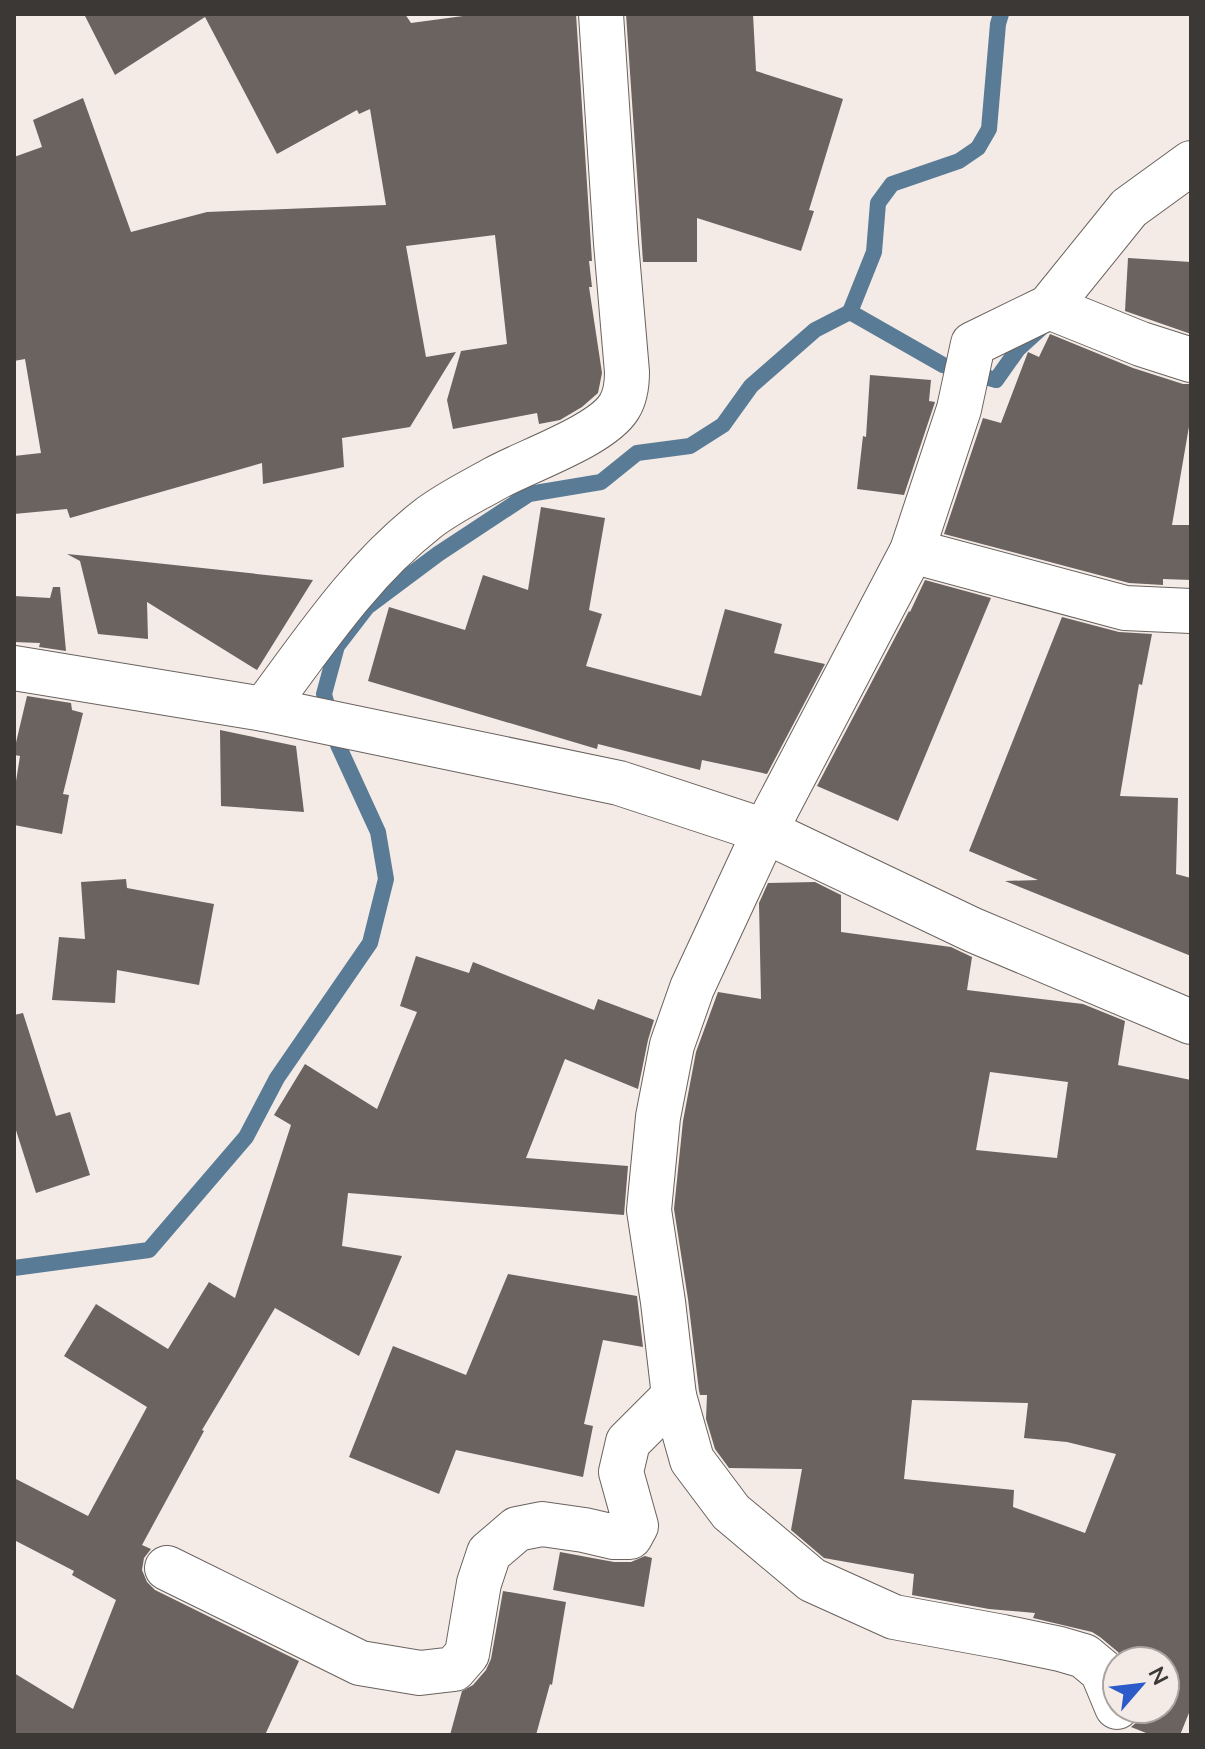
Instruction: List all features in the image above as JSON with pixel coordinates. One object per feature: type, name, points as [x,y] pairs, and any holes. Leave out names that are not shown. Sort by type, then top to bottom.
[{"type":"street","points":[[264,709],[338,608],[378,563],[428,519],[496,477],[595,430],[619,407],[626,389],[627,372],[601,14]]},
{"type":"street","points":[[1101,1670],[1084,1656],[1060,1649],[894,1617],[812,1580],[731,1512],[692,1460],[674,1396],[649,1210],[658,1117],[672,1045],[692,988],[765,831],[912,551],[959,409],[973,344],[1049,307],[1129,208],[1191,163]]},
{"type":"street","points":[[1049,307],[1141,344],[1191,360]]},
{"type":"street","points":[[912,551],[1125,608],[1191,611]]},
{"type":"street","points":[[14,668],[264,709],[619,783],[765,831],[973,930],[1191,1022]]},
{"type":"street","points":[[167,1568],[360,1663],[420,1673],[454,1669],[467,1654],[479,1583],[489,1553],[517,1529],[542,1524],[630,1537],[636,1526],[621,1472],[628,1442],[674,1396]]},
{"type":"building","points":[[84,14],[405,14],[411,23],[478,14],[576,14],[592,261],[589,261],[592,287],[589,287],[602,373],[598,393],[560,420],[539,424],[537,413],[453,429],[447,400],[461,351],[507,344],[495,235],[406,246],[426,357],[456,352],[410,427],[342,438],[344,467],[263,484],[262,463],[70,518],[67,509],[14,514],[14,456],[41,453],[25,359],[14,361],[14,157],[42,147],[33,120],[83,98],[131,232],[207,212],[386,205],[370,109],[359,114],[357,110],[277,154],[205,17],[115,75]]},
{"type":"building","points":[[626,14],[753,14],[756,71],[843,99],[809,210],[814,211],[801,251],[697,218],[697,262],[643,262]]},
{"type":"building","points":[[1128,258],[1191,262],[1191,334],[1125,311]]},
{"type":"building","points":[[1050,334],[1133,368],[1191,384],[1191,415],[1172,525],[1191,525],[1191,580],[1163,579],[1163,585],[1129,583],[944,534],[983,418],[1001,423],[1028,352],[1039,357]]},
{"type":"building","points":[[870,375],[931,380],[929,401],[935,402],[904,495],[857,489],[863,436],[866,437]]},
{"type":"building","points":[[541,507],[605,518],[589,610],[602,614],[586,666],[701,696],[725,609],[782,624],[774,653],[825,664],[767,774],[702,760],[700,770],[598,744],[597,749],[368,681],[389,607],[465,630],[483,575],[528,590]]},
{"type":"building","points":[[67,554],[313,580],[257,670],[147,602],[148,639],[98,634],[80,561]]},
{"type":"building","points":[[925,580],[991,598],[898,821],[817,786]]},
{"type":"building","points":[[53,587],[60,587],[66,651],[39,647],[40,643],[14,642],[14,596],[50,598]]},
{"type":"building","points":[[1062,617],[1119,632],[1152,634],[1142,685],[1139,684],[1120,796],[1178,798],[1176,874],[1191,878],[1191,956],[1005,881],[1038,880],[969,851]]},
{"type":"building","points":[[27,696],[71,703],[72,710],[83,713],[63,794],[69,795],[62,834],[14,825],[14,794],[20,756],[14,755],[14,751]]},
{"type":"building","points":[[220,730],[296,746],[304,812],[221,806]]},
{"type":"building","points":[[126,879],[127,888],[214,904],[199,985],[117,970],[115,1003],[52,1000],[59,937],[85,939],[81,882]]},
{"type":"building","points":[[815,882],[841,895],[841,932],[951,947],[972,957],[967,990],[1083,1004],[1125,1021],[1118,1065],[1191,1080],[1191,1708],[1180,1735],[1151,1735],[1131,1727],[1181,1725],[1181,1645],[1110,1645],[1092,1632],[1033,1618],[1035,1613],[989,1609],[912,1595],[914,1574],[824,1558],[791,1530],[802,1469],[729,1468],[715,1449],[706,1419],[707,1395],[700,1395],[699,1391],[674,1209],[683,1121],[696,1052],[718,992],[761,999],[759,903],[768,883]],"holes":[[[990,1072],[1068,1082],[1057,1158],[976,1150]],[[912,1400],[1028,1403],[1024,1438],[1067,1442],[1116,1454],[1085,1533],[1013,1507],[1014,1490],[904,1479]]]},
{"type":"building","points":[[416,956],[469,973],[473,962],[594,1010],[598,999],[654,1020],[638,1089],[565,1059],[526,1158],[628,1166],[624,1215],[348,1193],[342,1246],[402,1256],[359,1356],[275,1308],[202,1430],[142,1545],[151,1549],[144,1558],[142,1570],[155,1590],[299,1661],[265,1735],[14,1735],[14,1673],[73,1709],[116,1600],[72,1575],[74,1571],[14,1540],[14,1478],[88,1516],[147,1407],[64,1356],[96,1304],[168,1349],[209,1282],[235,1298],[291,1125],[274,1115],[305,1064],[377,1109],[417,1012],[400,1006]]},
{"type":"building","points":[[23,1013],[56,1116],[70,1112],[90,1175],[36,1193],[14,1124],[14,1015]]},
{"type":"building","points":[[508,1274],[637,1296],[643,1347],[603,1340],[584,1424],[593,1426],[583,1477],[456,1450],[439,1494],[349,1457],[393,1346],[466,1375]]},
{"type":"building","points":[[560,1552],[614,1562],[631,1562],[645,1556],[652,1558],[644,1607],[553,1590]]},
{"type":"building","points":[[503,1591],[566,1602],[552,1685],[536,1735],[450,1735],[462,1691],[473,1685],[491,1659]]},
{"type":"waterway","points":[[850,312],[874,252],[878,203],[892,184],[959,161],[978,148],[989,129],[1001,14]]},
{"type":"waterway","points":[[14,1268],[149,1250],[246,1137],[277,1078],[370,943],[386,879],[378,832],[338,745],[324,694],[337,646],[367,607],[438,554],[529,494],[601,482],[637,453],[690,446],[723,425],[751,386],[815,330],[850,312],[943,365],[996,380],[1018,349],[1040,329]]}]
